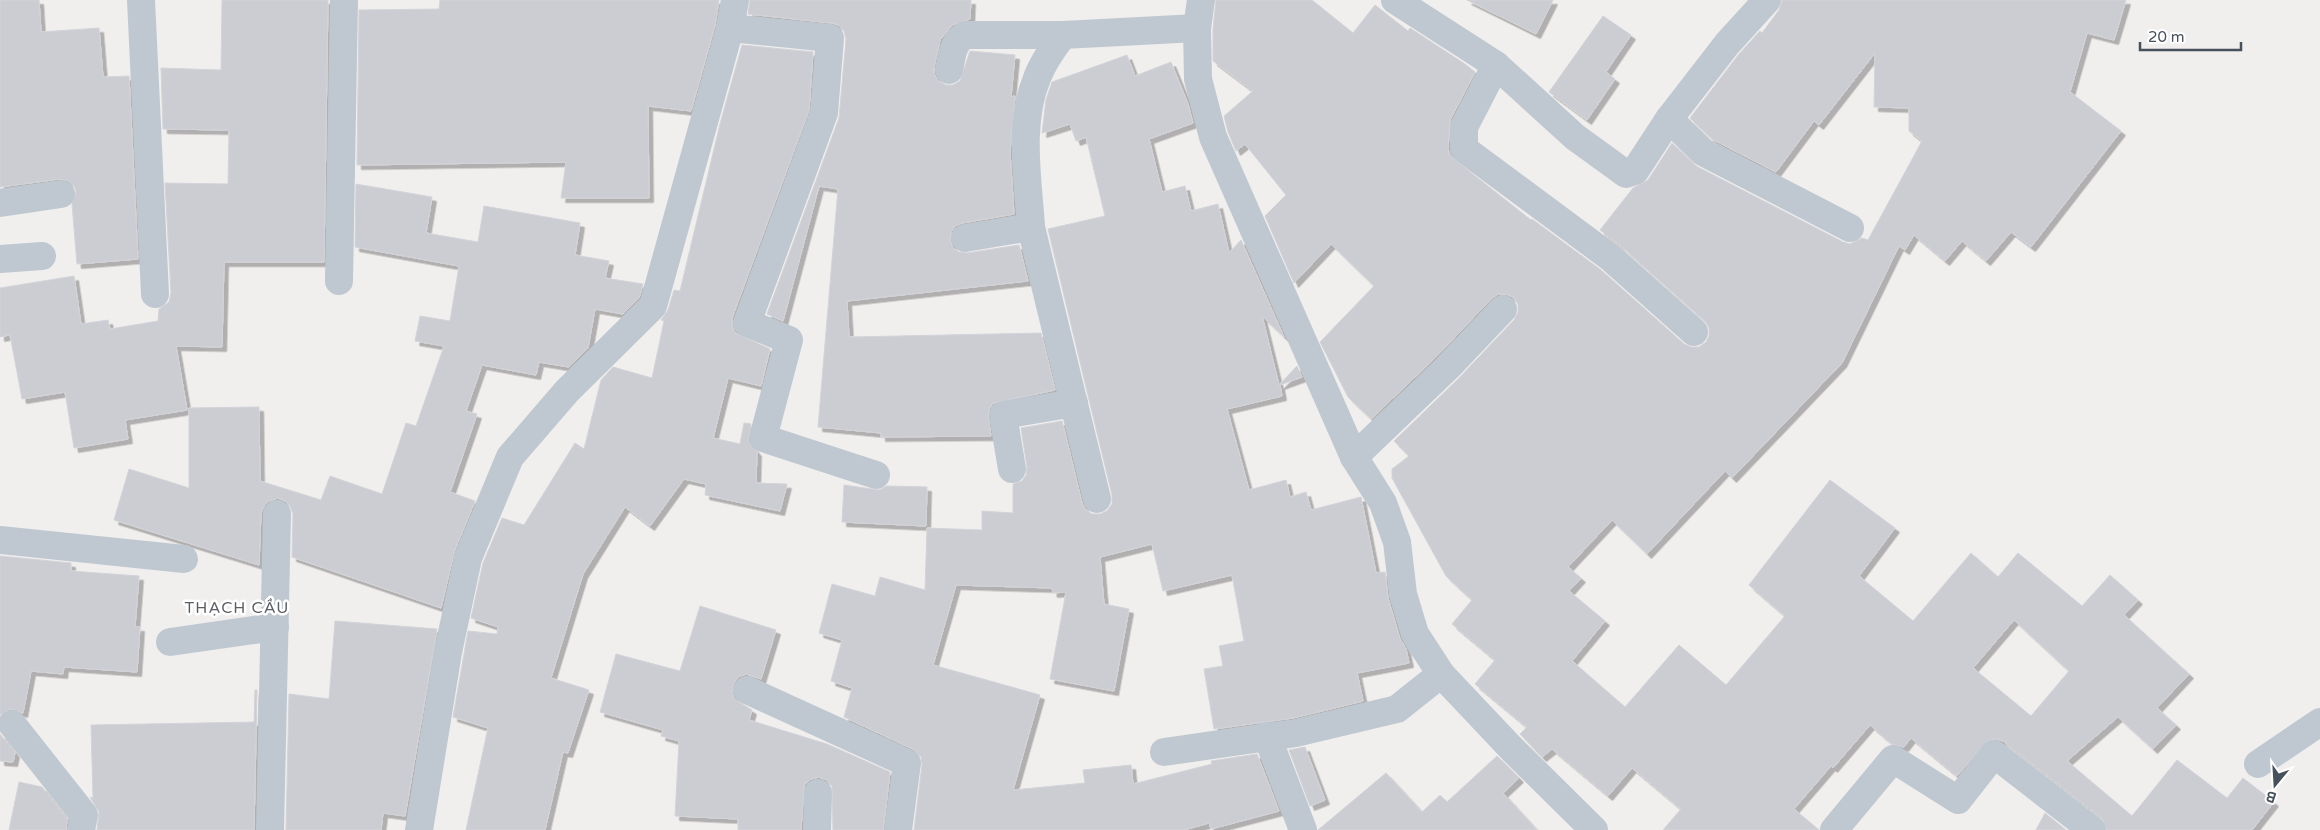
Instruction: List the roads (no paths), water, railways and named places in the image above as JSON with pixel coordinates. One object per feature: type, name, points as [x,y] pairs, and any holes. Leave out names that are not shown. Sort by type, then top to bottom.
[{"type":"street","points":[[140,0],[155,294]]},
{"type":"street","points":[[339,281],[344,0]]},
{"type":"street","points":[[419,830],[448,652],[468,558],[510,457],[567,391],[653,306],[730,28],[736,0]]},
{"type":"street","points":[[1201,0],[1197,28],[1198,79],[1213,137],[1354,457],[1383,503],[1397,542],[1403,594],[1415,634],[1441,674],[1510,747],[1594,830]]},
{"type":"street","points":[[1395,0],[1431,10],[1496,65],[1575,137],[1626,174],[1635,171],[1670,119],[1726,44],[1767,0]]},
{"type":"street","points":[[730,28],[830,38],[824,113],[747,323],[789,340],[763,438],[876,475]]},
{"type":"street","points":[[949,70],[954,48],[964,35],[1063,34],[1197,28]]},
{"type":"street","points":[[1063,34],[1045,60],[1030,97],[1026,139],[1031,227],[1097,499]]},
{"type":"street","points":[[1496,65],[1464,127],[1464,150],[1611,258],[1694,332]]},
{"type":"street","points":[[1670,119],[1703,152],[1850,228]]},
{"type":"street","points":[[0,203],[61,194]]},
{"type":"street","points":[[965,238],[1031,227]]},
{"type":"street","points":[[0,259],[42,256]]},
{"type":"street","points":[[1354,457],[1447,368],[1503,309]]},
{"type":"street","points":[[1012,469],[1003,415],[1074,403]]},
{"type":"street","points":[[270,830],[277,514]]},
{"type":"street","points":[[0,540],[184,559]]},
{"type":"street","points":[[170,642],[274,627]]},
{"type":"street","points":[[1164,752],[1296,733],[1397,709],[1441,674]]},
{"type":"street","points":[[747,690],[907,763],[898,830]]},
{"type":"street","points":[[2258,764],[2320,722]]},
{"type":"street","points":[[12,724],[84,815],[81,830]]},
{"type":"street","points":[[1267,736],[1303,830]]},
{"type":"street","points":[[1834,830],[1893,759],[1958,800],[1994,754],[2092,830]]},
{"type":"street","points":[[817,830],[818,793]]},
{"type":"district","name":"THẠCH CẦU","points":[[237,608]]}]
